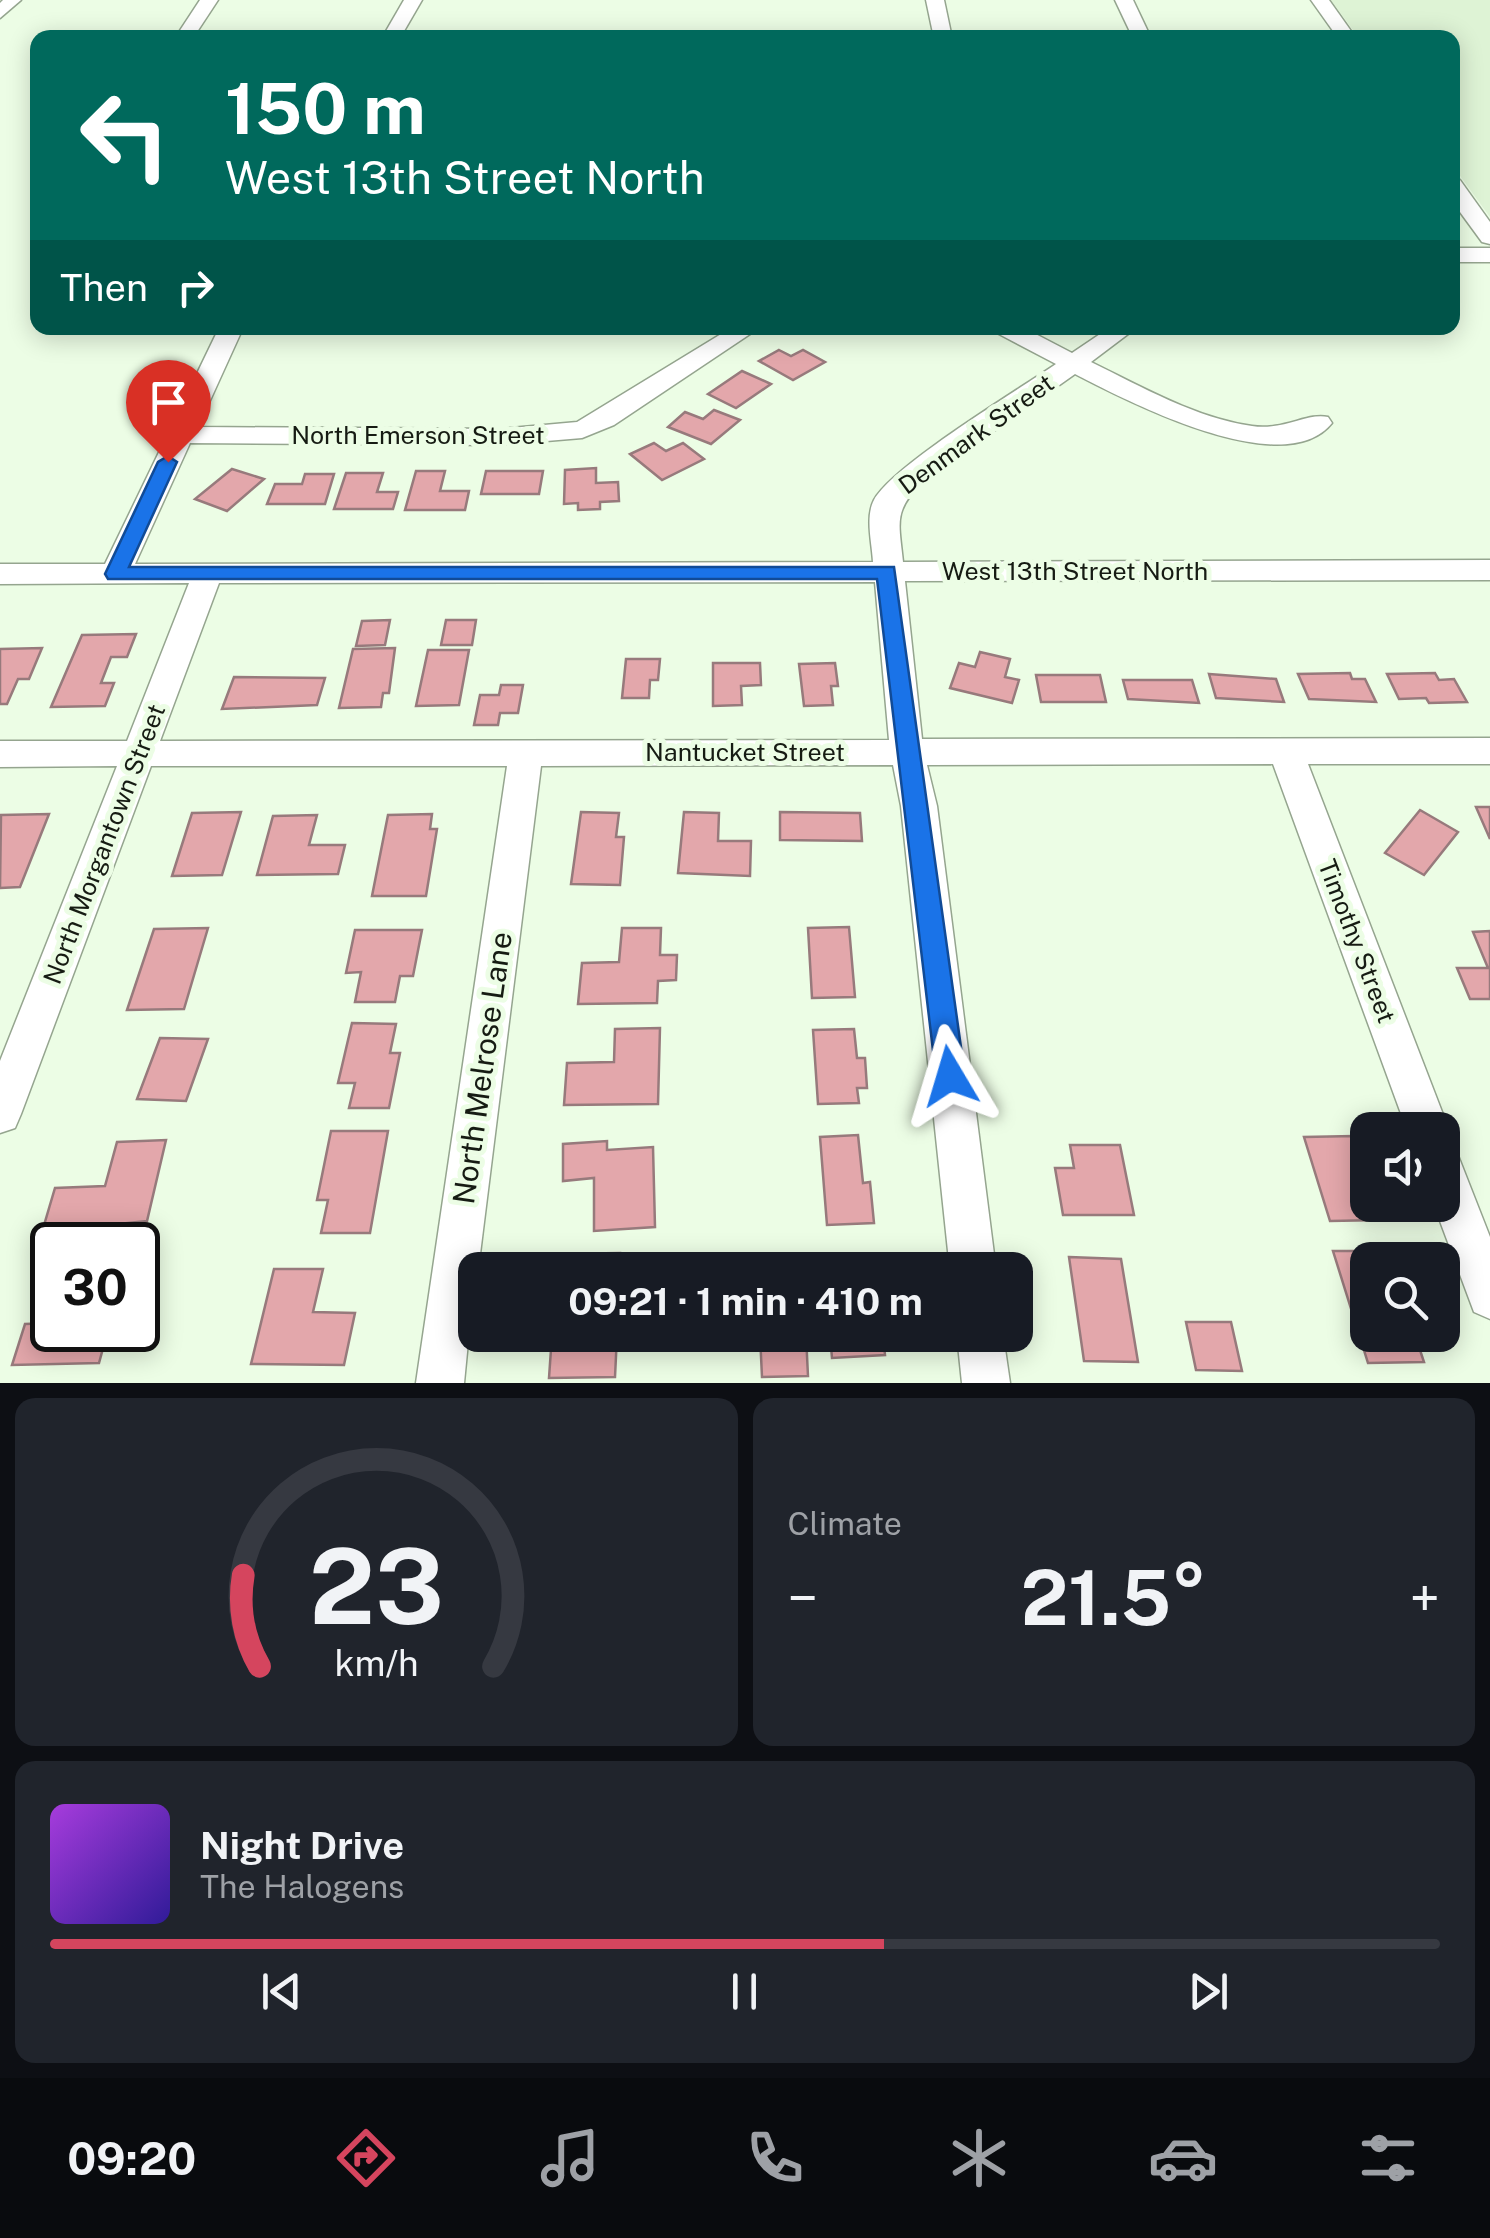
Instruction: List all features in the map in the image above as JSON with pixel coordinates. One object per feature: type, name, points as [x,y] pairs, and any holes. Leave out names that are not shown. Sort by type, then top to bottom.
[{"type":"street","points":[[0,13],[12,0]]},
{"type":"street","points":[[189,30],[209,0]]},
{"type":"street","points":[[395,30],[413,0]]},
{"type":"street","points":[[936,0],[942,30]]},
{"type":"street","points":[[1124,0],[1138,30]]},
{"type":"street","points":[[1320,0],[1341,30]]},
{"type":"street","points":[[1460,195],[1490,236]]},
{"type":"street","points":[[1460,256],[1490,255]]},
{"type":"street","points":[[116,574],[228,335]]},
{"type":"street","name":"North Emerson Street","points":[[180,435],[500,437],[582,430],[606,419],[726,335]]},
{"type":"street","points":[[1020,335],[1172,410],[1232,433],[1280,438],[1306,434],[1319,422]]},
{"type":"street","name":"Denmark Street","points":[[970,1252],[919,806],[907,752],[884,520],[887,502],[896,489],[1114,335]]},
{"type":"street","name":"West 13th Street North","points":[[0,574],[1490,570]]},
{"type":"street","name":"North Morgantown Street","points":[[0,1114],[208,574]]},
{"type":"street","name":"Nantucket Street","points":[[0,754],[1490,751]]},
{"type":"street","name":"North Melrose Lane","points":[[440,1383],[526,752]]},
{"type":"street","name":"Timothy Street","points":[[1286,752],[1421,1112]]},
{"type":"street","points":[[1460,1216],[1490,1296]]},
{"type":"street","points":[[982,1352],[986,1383]]},
{"type":"shaded area","points":[[1331,0],[1490,0],[1490,217],[1460,176],[1460,30],[1353,30]]},
{"type":"building","points":[[779,350],[791,356],[803,350],[825,362],[793,380],[759,361]]},
{"type":"building","points":[[742,371],[771,384],[736,408],[708,394]]},
{"type":"building","points":[[714,410],[740,420],[711,444],[668,427],[685,412],[703,419]]},
{"type":"building","points":[[654,443],[666,451],[683,443],[704,459],[662,480],[630,454]]},
{"type":"building","points":[[596,468],[596,483],[618,482],[619,501],[600,502],[600,509],[578,510],[578,503],[564,504],[565,470]]},
{"type":"building","points":[[232,469],[264,479],[227,511],[195,499]]},
{"type":"building","points":[[416,471],[445,471],[440,491],[469,491],[465,510],[405,510]]},
{"type":"building","points":[[486,471],[543,471],[539,494],[481,494]]},
{"type":"building","points":[[346,473],[383,473],[377,492],[398,492],[393,509],[334,509]]},
{"type":"building","points":[[305,474],[334,474],[325,504],[267,504],[275,484],[302,484]]},
{"type":"building","points":[[390,620],[385,645],[356,646],[362,621]]},
{"type":"building","points":[[446,620],[476,620],[472,645],[441,645]]},
{"type":"building","points":[[136,634],[127,657],[111,657],[101,683],[114,683],[105,706],[51,707],[82,635]]},
{"type":"building","points":[[42,648],[29,679],[18,679],[7,704],[0,704],[0,649]]},
{"type":"building","points":[[395,648],[389,693],[383,693],[381,707],[339,708],[353,649]]},
{"type":"building","points":[[428,650],[469,650],[459,705],[416,706]]},
{"type":"building","points":[[980,652],[1010,659],[1005,677],[1019,680],[1012,703],[950,688],[959,663],[975,667]]},
{"type":"building","points":[[626,659],[660,659],[658,680],[650,680],[649,698],[622,698]]},
{"type":"building","points":[[713,663],[760,663],[761,685],[741,686],[742,705],[713,706]]},
{"type":"building","points":[[835,663],[838,686],[831,686],[833,705],[804,706],[799,664]]},
{"type":"building","points":[[1350,673],[1352,679],[1365,679],[1376,702],[1309,699],[1298,674]]},
{"type":"building","points":[[1435,673],[1439,680],[1454,679],[1467,702],[1399,699],[1387,674]]},
{"type":"building","points":[[1209,674],[1276,679],[1284,702],[1216,698]]},
{"type":"building","points":[[1036,675],[1100,675],[1106,702],[1041,702]]},
{"type":"building","points":[[234,677],[325,678],[317,705],[222,709]]},
{"type":"building","points":[[1123,680],[1192,680],[1199,703],[1128,699]]},
{"type":"building","points":[[501,685],[523,685],[518,713],[500,713],[498,725],[474,725],[480,695],[499,695]]},
{"type":"building","points":[[1476,807],[1490,807],[1490,839]]},
{"type":"building","points":[[1420,810],[1458,832],[1424,875],[1385,853]]},
{"type":"building","points":[[241,812],[222,875],[172,876],[192,813]]},
{"type":"building","points":[[581,812],[619,813],[616,837],[624,837],[620,885],[571,884]]},
{"type":"building","points":[[684,812],[719,813],[718,841],[751,841],[750,876],[678,873]]},
{"type":"building","points":[[780,812],[860,813],[862,841],[780,840]]},
{"type":"building","points":[[49,814],[20,887],[0,888],[1,815]]},
{"type":"building","points":[[432,814],[430,829],[437,829],[426,896],[372,896],[388,815]]},
{"type":"building","points":[[317,815],[309,845],[345,845],[338,874],[257,875],[273,816]]},
{"type":"building","points":[[849,927],[855,997],[812,998],[808,928]]},
{"type":"building","points":[[208,928],[184,1009],[127,1010],[154,929]]},
{"type":"building","points":[[622,928],[661,928],[660,955],[677,955],[676,980],[658,981],[657,1003],[578,1004],[582,963],[619,962]]},
{"type":"building","points":[[355,930],[422,930],[413,976],[400,976],[395,1002],[355,1002],[361,972],[346,973]]},
{"type":"building","points":[[1490,931],[1490,999],[1470,999],[1457,968],[1488,968],[1473,932]]},
{"type":"building","points":[[352,1023],[396,1024],[390,1053],[400,1053],[389,1108],[349,1108],[355,1083],[338,1083]]},
{"type":"building","points":[[660,1028],[658,1104],[564,1105],[567,1063],[614,1062],[615,1029]]},
{"type":"building","points":[[854,1029],[857,1058],[865,1058],[867,1088],[857,1088],[859,1103],[818,1104],[813,1030]]},
{"type":"building","points":[[160,1038],[208,1039],[186,1101],[137,1099]]},
{"type":"building","points":[[331,1131],[388,1131],[370,1233],[321,1233],[328,1200],[317,1200]]},
{"type":"building","points":[[858,1135],[863,1183],[870,1182],[874,1223],[827,1225],[820,1137]]},
{"type":"building","points":[[1350,1136],[1350,1221],[1330,1221],[1304,1137]]},
{"type":"building","points":[[166,1140],[147,1221],[45,1222],[55,1188],[105,1186],[117,1142]]},
{"type":"building","points":[[607,1141],[607,1150],[653,1147],[655,1227],[594,1231],[594,1178],[563,1181],[563,1144]]},
{"type":"building","points":[[1070,1145],[1120,1145],[1134,1215],[1063,1215],[1055,1168],[1074,1168]]},
{"type":"building","points":[[1333,1251],[1350,1251],[1350,1305]]},
{"type":"building","points":[[1069,1257],[1121,1259],[1138,1362],[1084,1361]]},
{"type":"building","points":[[274,1269],[323,1269],[313,1312],[355,1313],[344,1365],[251,1364]]},
{"type":"building","points":[[1186,1322],[1231,1322],[1242,1371],[1196,1370]]},
{"type":"building","points":[[25,1324],[30,1324],[30,1352],[102,1352],[99,1363],[12,1365]]},
{"type":"building","points":[[551,1352],[616,1352],[615,1377],[549,1378]]},
{"type":"building","points":[[761,1352],[807,1352],[808,1376],[762,1377]]},
{"type":"building","points":[[831,1352],[885,1355],[832,1358]]},
{"type":"building","points":[[1365,1352],[1421,1352],[1424,1362],[1368,1363]]},
{"type":"route","points":[[168,462],[116,574],[887,572],[950,1076]]}]
